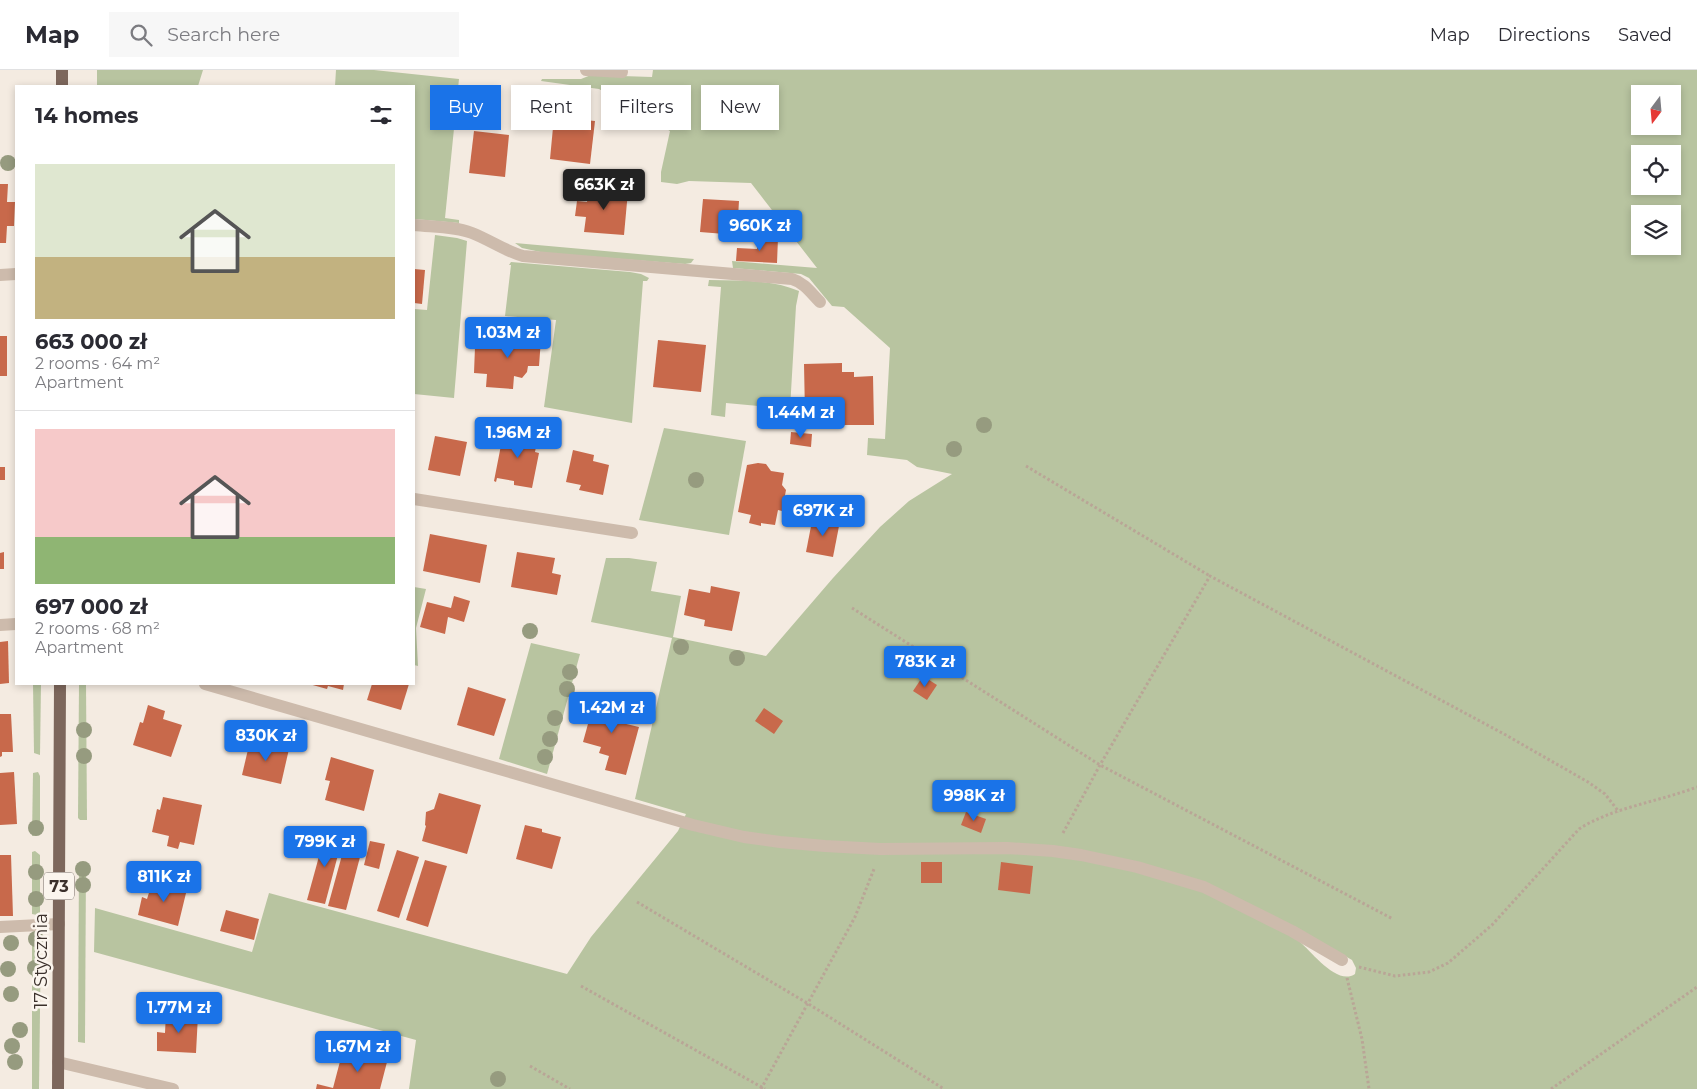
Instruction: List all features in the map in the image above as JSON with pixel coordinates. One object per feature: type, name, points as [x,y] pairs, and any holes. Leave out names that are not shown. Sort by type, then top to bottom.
[{"type":"main road","points":[[62,70],[62,85]]},
{"type":"main road","name":"17 Stycznia","points":[[58,1089],[60,685]]},
{"type":"street","points":[[586,70],[622,72]]},
{"type":"street","points":[[415,225],[451,228],[470,232],[505,250],[523,256],[792,279],[801,282],[820,302]]},
{"type":"street","points":[[0,275],[15,274]]},
{"type":"street","points":[[415,499],[632,533]]},
{"type":"street","points":[[0,625],[15,624]]},
{"type":"street","points":[[208,685],[693,826],[780,842],[880,849],[1007,848],[1053,851],[1137,867],[1204,887],[1292,931],[1342,960]]},
{"type":"street","points":[[0,927],[59,924]]},
{"type":"street","points":[[58,1062],[173,1089]]},
{"type":"path","points":[[1026,466],[1210,576],[1555,763],[1606,794],[1619,812]]},
{"type":"path","points":[[1053,851],[1100,765],[1210,576]]},
{"type":"path","points":[[852,608],[1100,765],[1393,919]]},
{"type":"path","points":[[1342,960],[1372,971],[1395,976],[1429,972],[1448,963],[1492,925],[1579,829],[1619,812],[1697,788]]},
{"type":"path","points":[[580,986],[762,1088],[855,917],[864,897],[880,849]]},
{"type":"path","points":[[637,902],[808,1003],[944,1089]]},
{"type":"path","points":[[1342,960],[1362,1039],[1370,1089]]},
{"type":"path","points":[[1551,1089],[1697,987]]},
{"type":"path","points":[[530,1066],[570,1089]]},
{"type":"green space","points":[[97,70],[203,70],[198,85],[97,85]]},
{"type":"green space","points":[[336,70],[374,70],[459,79],[458,85],[430,85],[430,130],[454,130],[445,218],[459,220],[459,223],[415,219],[415,85],[335,85]]},
{"type":"green space","points":[[653,70],[1697,70],[1697,1089],[409,1089],[416,1040],[94,952],[95,908],[252,952],[269,893],[567,974],[591,937],[678,831],[686,814],[635,799],[672,638],[591,622],[606,558],[629,558],[657,562],[651,591],[681,596],[673,637],[766,656],[880,527],[909,501],[952,474],[917,467],[907,460],[867,455],[868,438],[885,439],[890,348],[844,307],[832,306],[809,278],[801,274],[733,268],[732,261],[817,268],[751,183],[689,181],[677,184],[661,182],[661,172],[670,131],[668,130],[691,130],[691,85],[601,85],[601,90],[591,88],[591,85],[570,85],[541,81],[542,79],[581,79],[591,75],[652,77]],"holes":[[[1299,930],[1352,960],[1356,968],[1355,974],[1348,976],[1340,975],[1325,966],[1300,942]]]},
{"type":"green space","points":[[435,235],[467,241],[454,398],[415,394],[415,309],[427,310]]},
{"type":"green space","points":[[515,243],[694,259],[691,263],[685,264],[545,253],[522,248]]},
{"type":"green space","points":[[511,262],[630,272],[649,278],[647,281],[643,281],[632,423],[544,407],[556,320],[505,316],[511,265],[509,265]]},
{"type":"green space","points":[[709,280],[777,284],[799,291],[796,306],[790,409],[726,403],[725,417],[711,415],[721,287],[708,286]]},
{"type":"green space","points":[[664,428],[746,441],[729,535],[639,520]]},
{"type":"green space","points":[[415,587],[426,589],[416,628],[418,666],[415,665]]},
{"type":"green space","points":[[531,643],[580,654],[547,774],[499,759]]},
{"type":"green space","points":[[33,685],[41,685],[40,755],[34,753]]},
{"type":"green space","points":[[79,685],[86,685],[87,820],[80,820],[78,818]]},
{"type":"green space","points":[[38,772],[40,776],[40,835],[32,836],[33,773]]},
{"type":"green space","points":[[35,851],[40,855],[40,913],[37,915],[32,914],[32,852]]},
{"type":"green space","points":[[79,862],[86,863],[85,1043],[78,1042]]},
{"type":"green space","points":[[41,934],[39,1089],[32,1089],[32,936]]},
{"type":"building","points":[[591,121],[595,121],[590,164],[550,159],[553,130],[591,130]]},
{"type":"building","points":[[474,131],[509,135],[505,177],[469,173]]},
{"type":"building","points":[[0,184],[8,184],[7,202],[15,202],[14,226],[7,226],[6,243],[0,243]]},
{"type":"building","points":[[589,187],[628,191],[624,235],[584,232],[586,217],[575,216],[577,201],[587,202]]},
{"type":"building","points":[[703,199],[739,201],[737,235],[700,232]]},
{"type":"building","points":[[758,237],[778,238],[777,263],[736,261],[737,248],[757,249]]},
{"type":"building","points":[[415,269],[425,270],[422,304],[415,303]]},
{"type":"building","points":[[505,326],[519,327],[518,338],[541,339],[539,366],[528,366],[527,372],[522,378],[514,376],[513,389],[486,387],[487,374],[474,373],[475,347],[504,349]]},
{"type":"building","points":[[0,336],[7,336],[7,376],[0,376]]},
{"type":"building","points":[[658,340],[706,345],[701,392],[653,387]]},
{"type":"building","points":[[842,363],[842,372],[854,372],[854,377],[873,376],[874,425],[817,425],[817,414],[805,414],[804,364]]},
{"type":"building","points":[[504,430],[538,436],[535,452],[539,453],[532,488],[514,485],[514,481],[497,478],[496,482],[494,481]]},
{"type":"building","points":[[791,432],[812,434],[811,447],[790,444]]},
{"type":"building","points":[[435,436],[467,442],[460,476],[428,470]]},
{"type":"building","points":[[573,450],[594,455],[593,461],[609,465],[603,495],[579,490],[581,485],[566,482]]},
{"type":"building","points":[[766,464],[771,471],[784,473],[782,485],[786,490],[782,511],[778,510],[775,525],[761,523],[761,526],[749,523],[751,515],[738,512],[747,465]]},
{"type":"building","points":[[0,467],[5,467],[5,480],[0,480]]},
{"type":"building","points":[[813,516],[840,521],[833,557],[806,552]]},
{"type":"building","points":[[430,534],[487,545],[480,583],[423,571]]},
{"type":"building","points":[[4,552],[4,569],[0,569],[0,553]]},
{"type":"building","points":[[517,552],[555,558],[552,573],[561,575],[557,595],[511,587]]},
{"type":"building","points":[[711,586],[740,592],[732,631],[704,626],[705,620],[684,615],[689,589],[710,593]]},
{"type":"building","points":[[454,596],[470,601],[464,622],[448,617],[445,634],[420,627],[427,602],[451,608]]},
{"type":"building","points":[[8,641],[9,683],[0,684],[0,642]]},
{"type":"building","points":[[923,676],[937,685],[927,700],[913,691]]},
{"type":"building","points":[[313,685],[344,685],[343,690],[328,686],[327,689]]},
{"type":"building","points":[[372,685],[409,685],[401,710],[367,700]]},
{"type":"building","points":[[468,687],[506,699],[494,736],[457,725]]},
{"type":"building","points":[[596,695],[627,704],[622,723],[639,727],[626,775],[605,770],[609,756],[599,753],[601,747],[583,742]]},
{"type":"building","points":[[148,705],[165,711],[163,719],[182,725],[171,757],[133,745],[140,722],[143,723]]},
{"type":"building","points":[[764,708],[783,721],[774,734],[755,721]]},
{"type":"building","points":[[0,714],[11,714],[13,752],[2,752],[0,757]]},
{"type":"building","points":[[250,741],[289,749],[281,784],[242,775]]},
{"type":"building","points":[[331,757],[374,770],[364,811],[325,800],[330,781],[325,780]]},
{"type":"building","points":[[14,772],[17,824],[0,825],[0,773]]},
{"type":"building","points":[[439,793],[481,805],[467,854],[422,841],[426,826],[426,812],[434,809]]},
{"type":"building","points":[[163,797],[202,805],[194,845],[180,842],[178,849],[167,846],[169,836],[152,832],[157,809],[160,810]]},
{"type":"building","points":[[966,812],[986,819],[981,833],[961,825]]},
{"type":"building","points":[[525,825],[542,829],[542,832],[561,837],[552,869],[516,859]]},
{"type":"building","points":[[326,831],[343,836],[325,904],[307,900]]},
{"type":"building","points":[[347,837],[364,842],[346,910],[328,906]]},
{"type":"building","points":[[370,841],[385,844],[379,869],[364,865]]},
{"type":"building","points":[[397,850],[419,857],[399,918],[377,911]]},
{"type":"building","points":[[0,855],[11,855],[13,916],[0,916]]},
{"type":"building","points":[[425,860],[447,866],[428,927],[406,920]]},
{"type":"building","points":[[921,862],[942,862],[942,883],[921,883]]},
{"type":"building","points":[[1001,862],[1033,866],[1030,894],[998,890]]},
{"type":"building","points":[[153,880],[187,889],[178,926],[138,915],[142,897],[147,899]]},
{"type":"building","points":[[226,910],[259,919],[254,940],[220,931]]},
{"type":"building","points":[[166,1013],[198,1015],[196,1053],[157,1051],[157,1032],[165,1033]]},
{"type":"building","points":[[343,1050],[387,1062],[380,1089],[316,1089],[317,1084],[333,1088]]}]
